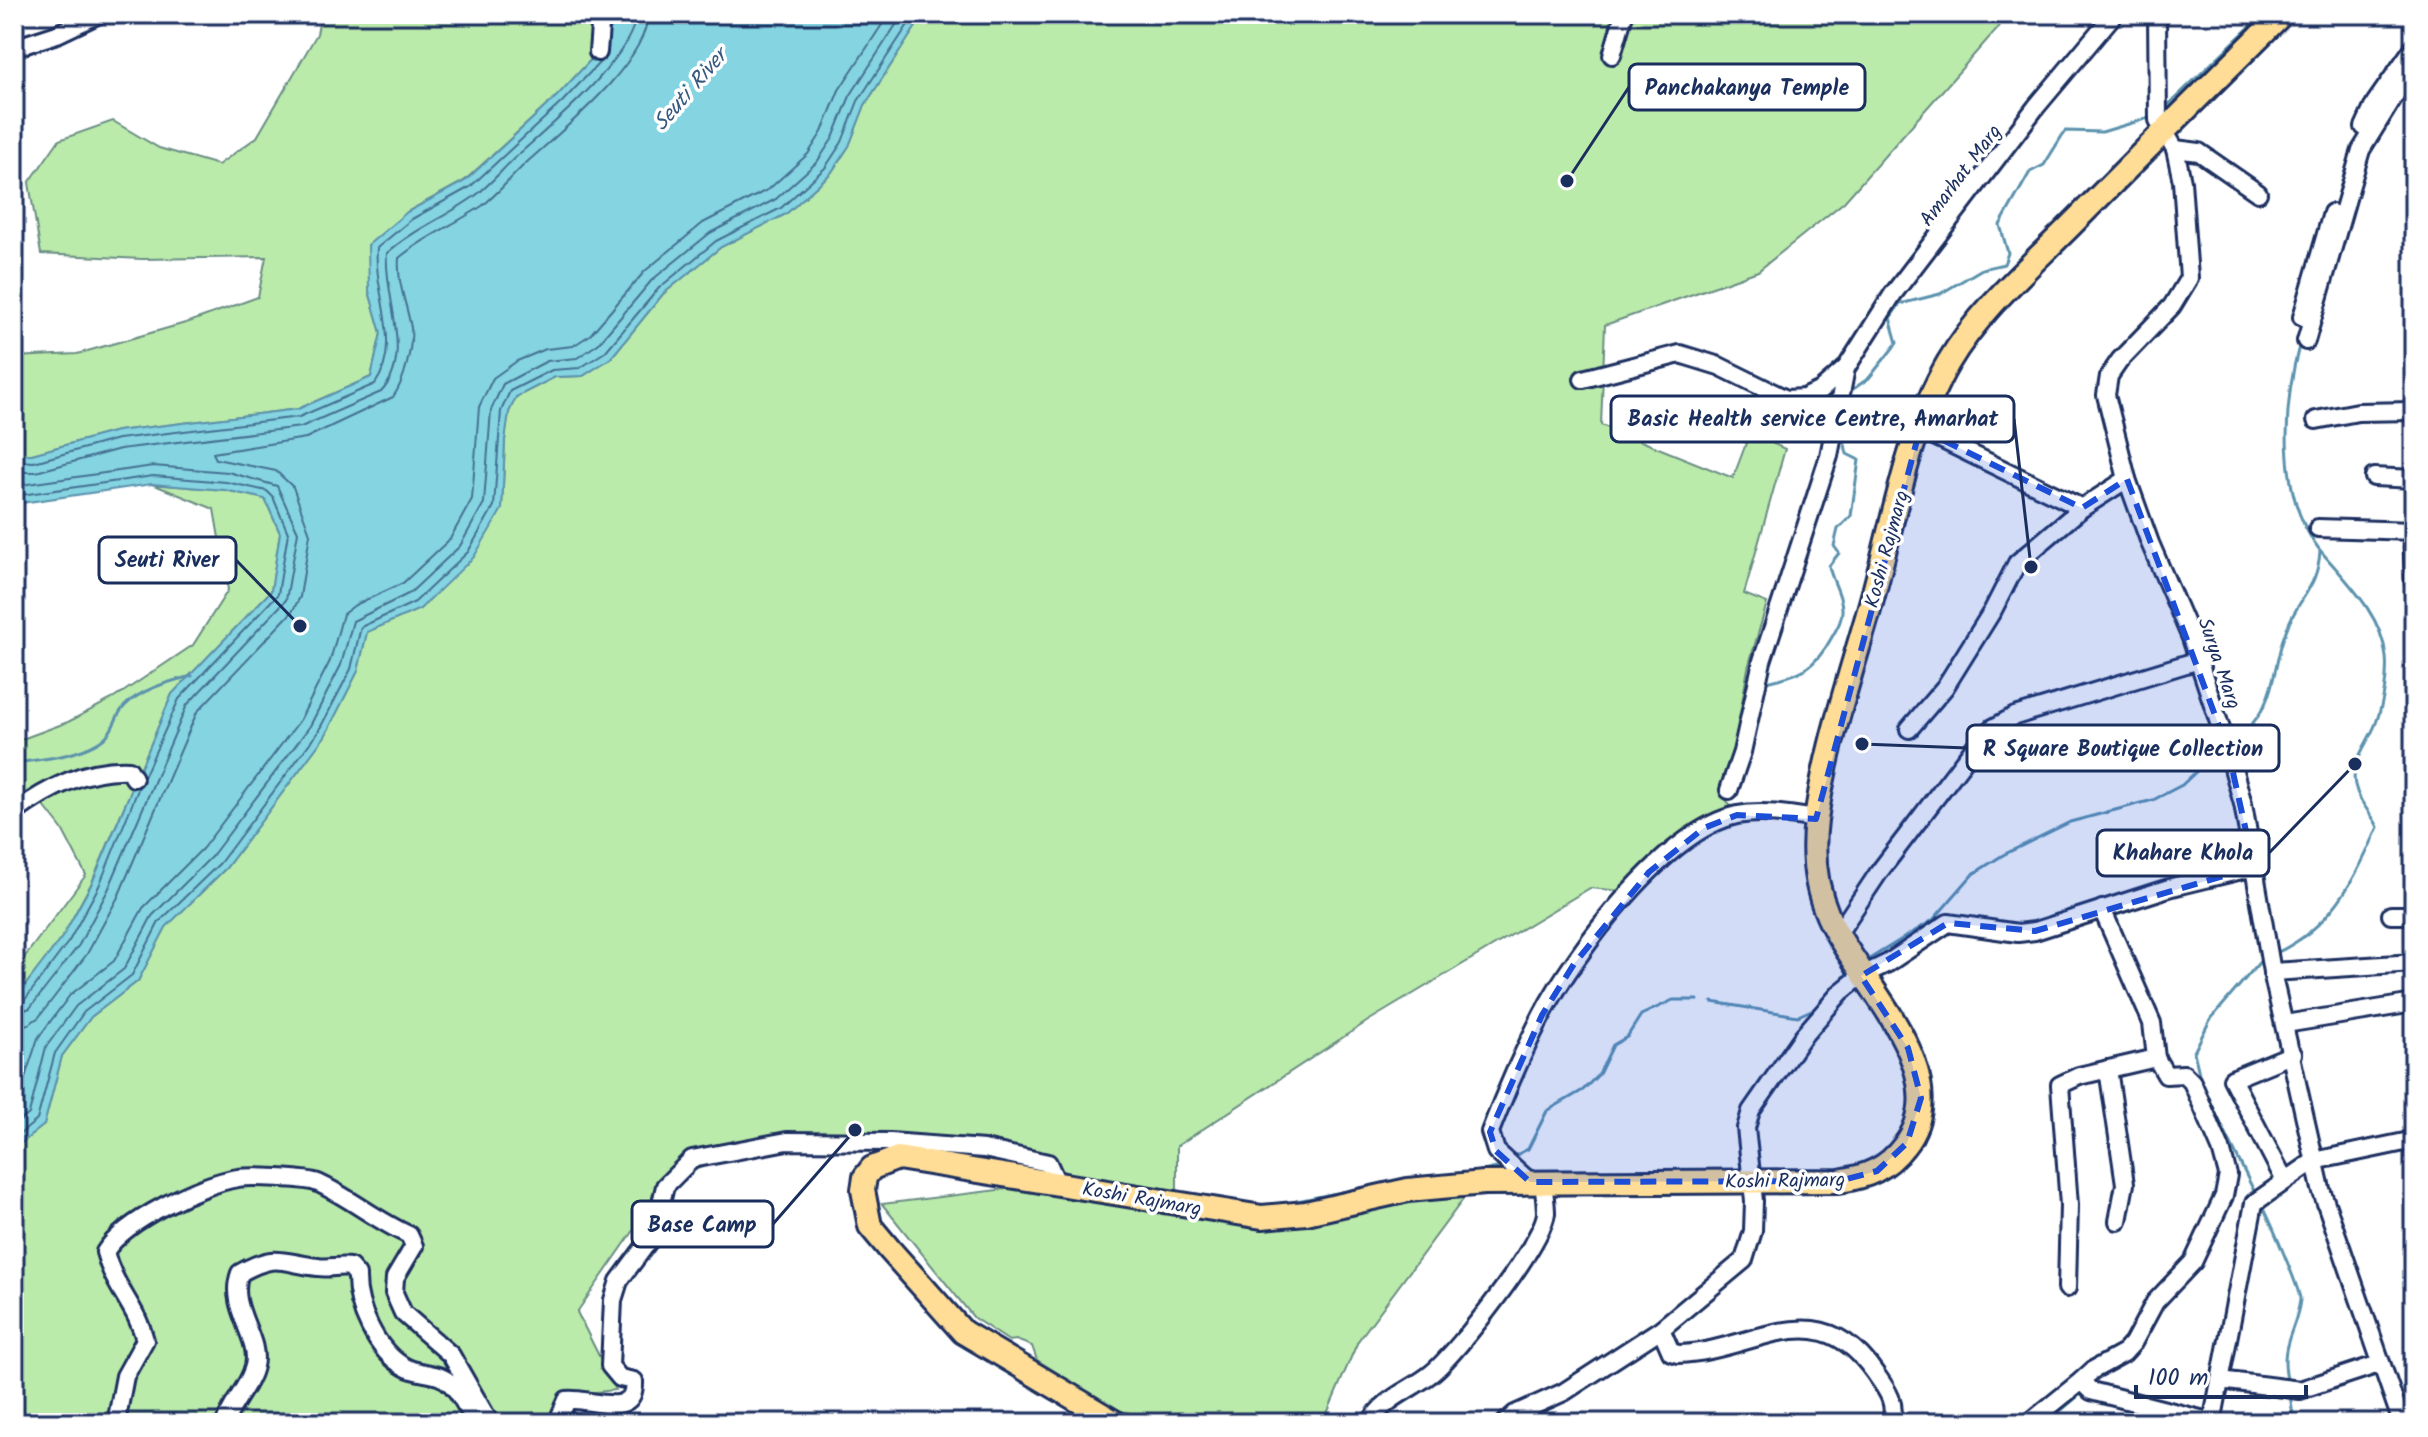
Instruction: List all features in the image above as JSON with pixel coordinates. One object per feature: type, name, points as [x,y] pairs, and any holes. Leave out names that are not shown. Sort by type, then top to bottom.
[{"type":"main road","name":"Koshi Rajmarg","points":[[1116,1423],[963,1332],[870,1226],[863,1190],[865,1177],[872,1168],[898,1158],[1262,1217],[1306,1213],[1423,1188],[1537,1182],[1857,1179],[1877,1171],[1907,1143],[1920,1111],[1915,1064],[1900,1033],[1837,935],[1815,872],[1816,819],[1849,681],[1920,429],[1945,370],[1968,335],[2164,127],[2282,14]]},
{"type":"street","points":[[14,48],[57,34],[99,14]]},
{"type":"street","points":[[598,52],[600,26],[608,14]]},
{"type":"street","points":[[1612,55],[1624,14]]},
{"type":"street","name":"Amarhat Marg","points":[[1846,368],[1893,294],[2036,107],[2114,14]]},
{"type":"street","points":[[2157,14],[2164,127],[2258,193]]},
{"type":"street","points":[[2301,320],[2340,187],[2370,125],[2414,47]]},
{"type":"street","points":[[2306,341],[2370,125],[2414,64]]},
{"type":"street","name":"Surya Marg","points":[[2164,127],[2182,181],[2189,278],[2172,306],[2120,360],[2106,385],[2127,479],[2199,660],[2226,744],[2314,1161],[2330,1221],[2402,1423]]},
{"type":"street","points":[[1583,379],[1680,354],[1719,366],[1786,399],[1804,398],[1821,390],[1846,368]]},
{"type":"street","points":[[1729,790],[1742,752],[1762,661],[1829,456],[1846,368]]},
{"type":"street","points":[[2316,420],[2358,412],[2414,411]]},
{"type":"street","points":[[1920,429],[2082,508]]},
{"type":"street","points":[[2374,477],[2414,479]]},
{"type":"street","points":[[1909,729],[1945,687],[2017,563],[2082,508],[2127,479]]},
{"type":"street","points":[[2318,528],[2413,530],[2414,582]]},
{"type":"street","points":[[1837,935],[1879,872],[1976,745],[1993,728],[2015,716],[2199,660]]},
{"type":"street","points":[[14,813],[49,790],[106,769],[129,770],[134,778]]},
{"type":"street","points":[[1370,1423],[1379,1407],[1433,1373],[1506,1286],[1532,1247],[1546,1214],[1537,1182],[1496,1151],[1490,1132],[1542,1015],[1574,964],[1649,872],[1673,849],[1704,828],[1737,815],[1790,814],[1816,819]]},
{"type":"street","points":[[1505,1423],[1515,1414],[1564,1392],[1661,1329],[1744,1260],[1753,1231],[1746,1128],[1751,1111],[1803,1036],[1861,976],[1888,963],[1948,923],[1962,922],[2018,933],[2254,867]]},
{"type":"street","points":[[2029,1423],[2085,1386],[2093,1370],[2124,1353],[2133,1343],[2155,1302],[2193,1262],[2224,1196],[2228,1175],[2221,1149],[2192,1082],[2184,1074],[2166,1075],[2156,1058],[2152,1023],[2102,909]]},
{"type":"street","points":[[2391,915],[2414,915]]},
{"type":"street","points":[[2272,968],[2414,963]]},
{"type":"street","points":[[2285,1024],[2414,1003]]},
{"type":"street","points":[[2284,1179],[2232,1079],[2293,1054]]},
{"type":"street","points":[[2067,1288],[2069,1205],[2060,1085],[2108,1069],[2156,1058]]},
{"type":"street","points":[[2108,1069],[2125,1184],[2118,1221]]},
{"type":"street","points":[[2085,1386],[2212,1422],[2259,1198],[2314,1161],[2414,1140]]},
{"type":"street","points":[[557,1423],[567,1400],[608,1407],[628,1400],[634,1391],[634,1381],[620,1378],[610,1366],[613,1300],[619,1281],[654,1234],[665,1186],[692,1159],[787,1141],[890,1142],[984,1149],[1048,1163],[1057,1183]]},
{"type":"street","points":[[116,1423],[125,1376],[145,1340],[140,1320],[122,1298],[109,1269],[105,1252],[113,1240],[159,1208],[239,1178],[295,1178],[317,1183],[409,1235],[414,1246],[395,1278],[394,1293],[403,1313],[451,1355],[490,1423]]},
{"type":"street","points":[[225,1423],[234,1399],[254,1368],[255,1356],[237,1296],[240,1273],[262,1260],[287,1260],[320,1268],[350,1267],[357,1275],[356,1293],[364,1314],[386,1351],[406,1368],[433,1373],[451,1384],[467,1412],[482,1423]]},
{"type":"street","points":[[1661,1329],[1671,1352],[1678,1354],[1795,1327],[1819,1329],[1840,1338],[1866,1362],[1892,1398],[1894,1411],[1891,1423]]},
{"type":"street","points":[[2220,1380],[2292,1390],[2379,1364]]},
{"type":"highlighted area","points":[[1920,429],[2082,508],[2127,479],[2228,750],[2254,867],[2035,931],[1948,923],[1861,976],[1908,1048],[1921,1098],[1907,1143],[1877,1171],[1839,1181],[1530,1182],[1496,1151],[1490,1132],[1542,1015],[1574,964],[1649,872],[1704,828],[1737,815],[1816,819]]},
{"type":"green space","points":[[321,14],[619,14],[598,52],[557,96],[464,181],[407,212],[369,291],[381,333],[371,377],[298,409],[117,431],[32,454],[14,454],[14,357],[77,354],[189,322],[258,297],[266,257],[142,259],[41,254],[29,183],[59,140],[113,121],[159,148],[218,165],[257,137],[317,34]]},
{"type":"green space","points":[[924,14],[2010,14],[1844,202],[1758,271],[1605,325],[1601,425],[1733,478],[1750,433],[1785,449],[1744,594],[1767,603],[1748,668],[1732,760],[1720,791],[1737,815],[1704,828],[1632,892],[1590,888],[1368,1021],[1177,1146],[1177,1208],[1238,1221],[1470,1190],[1358,1341],[1323,1423],[1164,1423],[1115,1409],[1037,1360],[1032,1346],[1016,1340],[1009,1341],[974,1318],[882,1204],[1056,1183],[1047,1163],[787,1141],[735,1149],[665,1186],[577,1312],[616,1390],[558,1396],[551,1423],[14,1423],[14,1149],[44,1125],[62,1056],[91,1017],[138,981],[166,927],[226,868],[325,736],[358,671],[367,632],[420,609],[502,509],[505,440],[509,412],[516,397],[555,377],[583,376],[611,358],[663,294],[721,247],[786,214],[831,173],[849,146],[865,105]]},
{"type":"green space","points":[[152,484],[225,490],[265,499],[280,533],[271,591],[172,694],[92,882],[63,936],[14,1000],[14,971],[86,875],[62,829],[37,797],[14,813],[14,742],[68,722],[114,698],[193,645],[228,590],[214,509]]},
{"type":"water","points":[[619,14],[924,14],[865,105],[849,146],[831,173],[786,214],[721,247],[663,294],[611,358],[583,376],[555,377],[516,397],[509,412],[505,440],[502,509],[474,557],[420,609],[367,632],[358,671],[325,736],[226,868],[166,927],[138,981],[91,1017],[62,1056],[44,1125],[14,1149],[14,1000],[63,936],[92,883],[172,694],[271,591],[280,533],[265,499],[225,490],[152,484],[14,504],[14,454],[32,454],[117,431],[298,409],[371,377],[381,333],[369,291],[368,245],[407,212],[465,181],[557,96],[598,52]]},
{"type":"waterway","points":[[2165,108],[2263,14]]},
{"type":"waterway","points":[[1849,392],[1869,378],[1897,343],[1890,318],[1900,304],[1940,294],[1982,269],[2004,264],[2008,253],[2000,225],[2030,172],[2044,165],[2065,131],[2102,132],[2152,117]]},
{"type":"waterway","points":[[2274,954],[2294,944],[2325,917],[2350,884],[2378,827],[2359,797],[2354,777],[2357,761],[2379,716],[2386,673],[2386,657],[2378,626],[2361,598],[2319,549],[2305,527],[2296,503],[2290,477],[2287,421],[2300,342]]},
{"type":"waterway","points":[[1762,683],[1795,674],[1811,665],[1825,649],[1841,620],[1841,602],[1829,566],[1839,553],[1834,546],[1838,529],[1851,516],[1859,460],[1847,454],[1842,431]]},
{"type":"waterway","points":[[2232,741],[2260,714],[2267,699],[2285,634],[2314,579],[2320,551]]},
{"type":"waterway","points":[[14,763],[58,757],[89,747],[107,736],[120,712],[134,698],[163,684],[192,676]]},
{"type":"waterway","points":[[1866,961],[1933,920],[1973,874],[2003,855],[2070,822],[2153,800],[2182,785],[2222,747]]},
{"type":"waterway","points":[[2201,1082],[2194,1052],[2210,1020],[2263,958]]},
{"type":"waterway","points":[[1839,984],[1848,971]]},
{"type":"waterway","points":[[1510,1158],[1528,1149],[1547,1111],[1583,1090],[1599,1074],[1613,1045],[1627,1037],[1641,1015],[1673,1000],[1698,1000]]},
{"type":"waterway","points":[[1712,1002],[1798,1016],[1818,1007]]},
{"type":"waterway","points":[[1916,1040],[1925,1058],[1932,1101]]},
{"type":"waterway","points":[[2209,1100],[2255,1193]]},
{"type":"waterway","points":[[1922,1143],[1931,1118]]},
{"type":"waterway","points":[[1900,1167],[1913,1155]]},
{"type":"waterway","points":[[1474,1173],[1501,1167]]},
{"type":"waterway","points":[[1297,1201],[1403,1180]]},
{"type":"waterway","points":[[1778,1192],[1810,1192]]},
{"type":"waterway","points":[[2261,1203],[2300,1300],[2286,1348],[2288,1384]]},
{"type":"waterway","points":[[2113,1367],[2130,1358]]},
{"type":"waterway","points":[[2091,1384],[2103,1373]]},
{"type":"waterway","points":[[2046,1423],[2083,1392]]},
{"type":"waterway","points":[[2290,1395],[2294,1423]]},
{"type":"place","name":"Panchakanya Temple","points":[[1567,181]]},
{"type":"place","name":"Basic Health service Centre, Amarhat","points":[[2031,567]]},
{"type":"place","name":"Seuti River","points":[[300,626]]},
{"type":"place","name":"R Square Boutique Collection","points":[[1862,744]]},
{"type":"place","name":"Khahare Khola","points":[[2355,764]]},
{"type":"place","name":"Base Camp","points":[[855,1130]]}]
